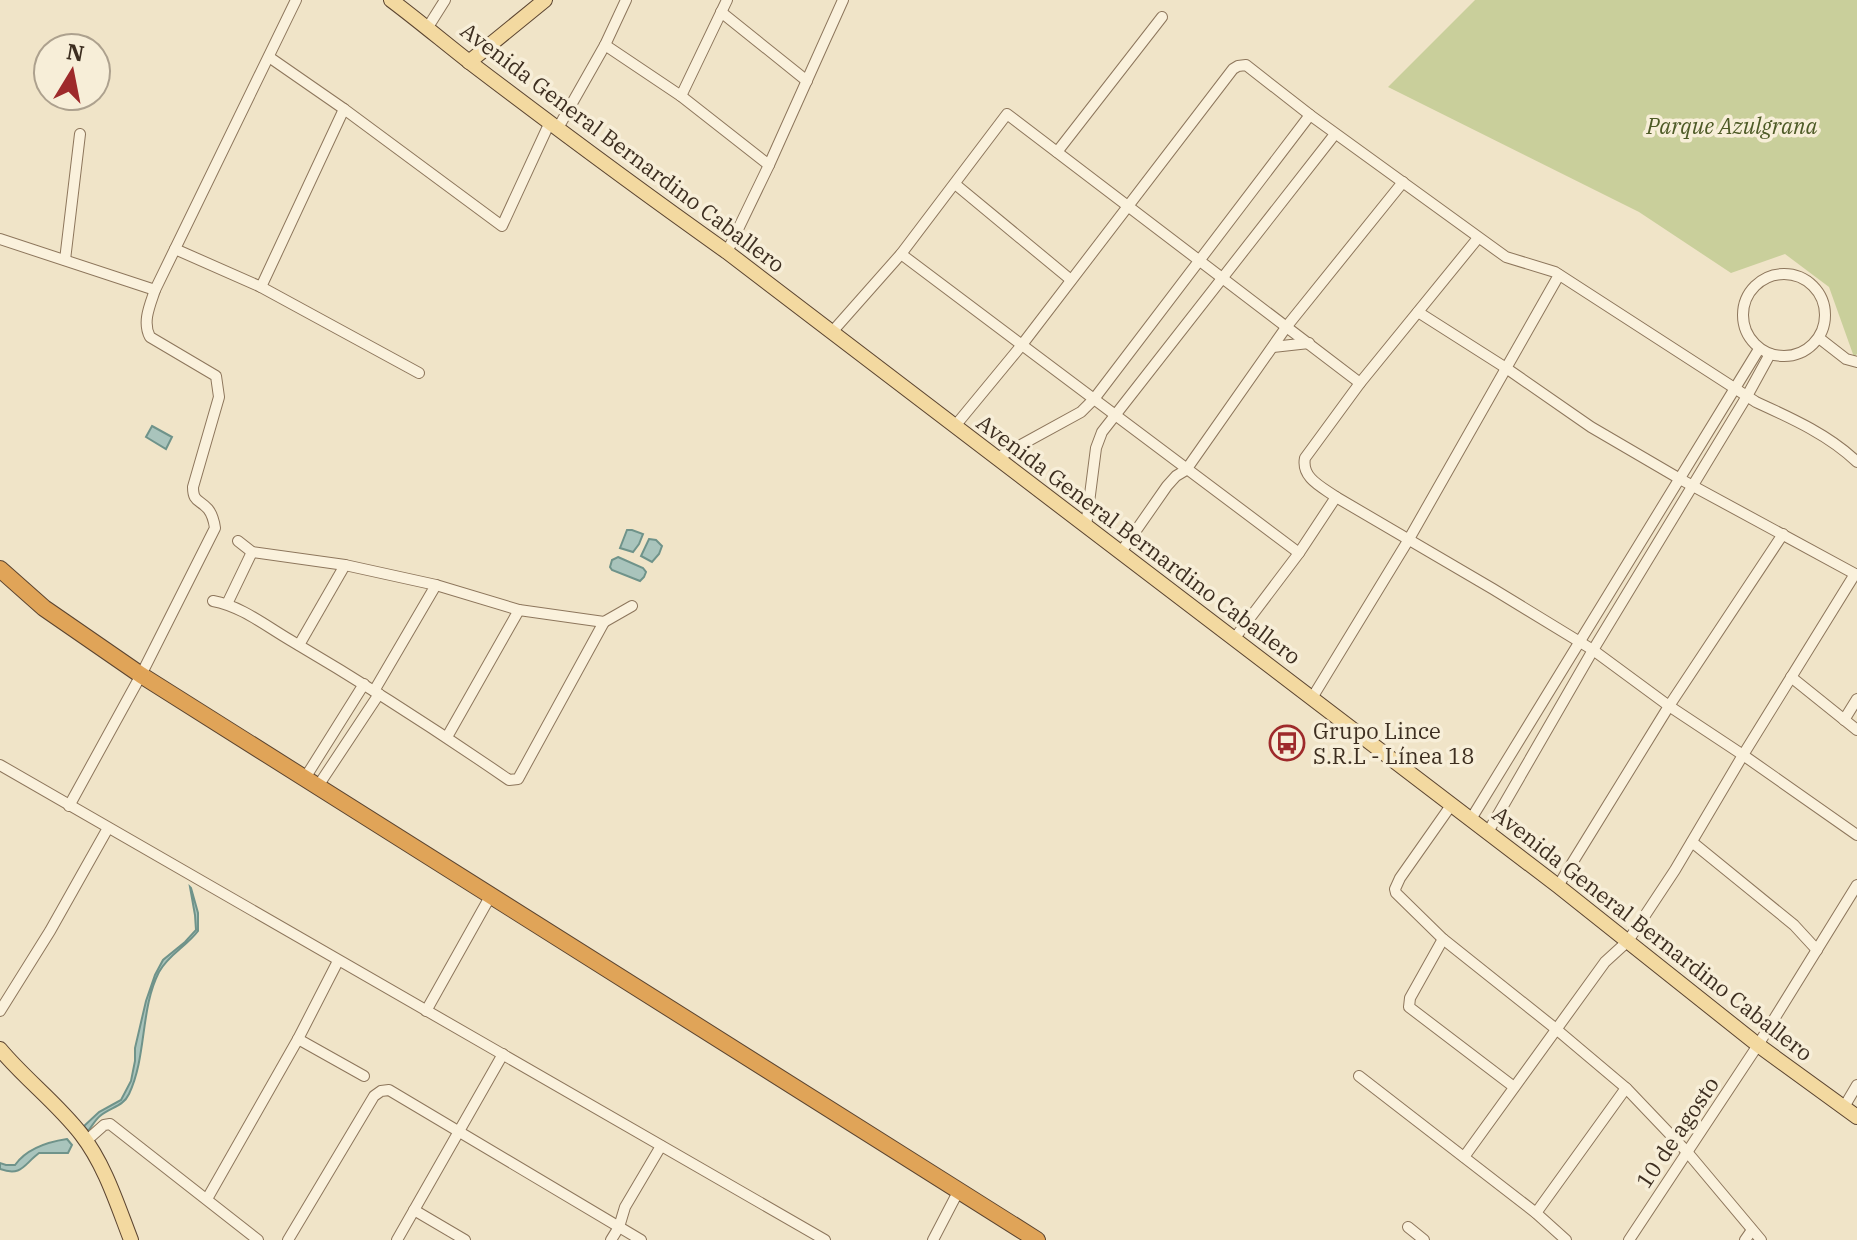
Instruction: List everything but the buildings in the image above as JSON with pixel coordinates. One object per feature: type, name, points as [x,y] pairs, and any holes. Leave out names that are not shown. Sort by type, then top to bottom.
[{"type":"highway","points":[[0,569],[56,617],[141,675],[1037,1240]]},
{"type":"main road","name":"Avenida General Bernardino Caballero","points":[[391,0],[1452,804],[1758,1045],[1857,1117]]},
{"type":"main road","points":[[469,62],[545,0]]},
{"type":"main road","points":[[0,1049],[84,1138],[106,1177],[131,1240]]},
{"type":"street","points":[[69,806],[141,675],[215,528],[210,510],[196,500],[193,487],[219,397],[218,380],[150,337],[146,323],[155,290],[296,0]]},
{"type":"street","points":[[428,27],[445,0]]},
{"type":"street","points":[[269,57],[502,226],[554,125],[605,45],[626,0]]},
{"type":"street","points":[[681,96],[727,0]]},
{"type":"street","points":[[727,252],[841,1]]},
{"type":"street","points":[[721,12],[807,81]]},
{"type":"street","points":[[1057,152],[1162,17]]},
{"type":"street","points":[[605,45],[681,96],[769,165]]},
{"type":"street","points":[[955,426],[1021,346],[1238,66],[1246,65],[1335,134],[1506,257],[1559,275],[1756,402],[1790,417],[1844,450],[1857,462]]},
{"type":"street","points":[[261,287],[344,109]]},
{"type":"street","points":[[832,332],[901,254],[1007,114],[1360,383]]},
{"type":"street","points":[[997,458],[1081,412],[1094,399],[1310,115]]},
{"type":"street","points":[[65,260],[80,134]]},
{"type":"street","points":[[1086,526],[1096,448],[1102,432],[1335,134]]},
{"type":"street","points":[[1121,552],[1167,486],[1186,470],[1287,326],[1403,182]]},
{"type":"street","points":[[955,184],[1071,280]]},
{"type":"street","points":[[1478,238],[1360,383],[1305,458],[1304,468],[1312,480],[1336,497],[1593,650],[1857,835]]},
{"type":"street","points":[[0,239],[155,290]]},
{"type":"street","points":[[175,249],[261,287],[419,373]]},
{"type":"street","points":[[901,254],[1299,553]]},
{"type":"street","points":[[1785,274],[1798,276],[1815,287],[1826,312],[1825,326],[1819,338],[1810,348],[1797,355],[1784,357],[1759,349],[1744,328],[1742,315],[1751,290],[1772,275],[1785,274]]},
{"type":"street","points":[[1312,698],[1409,539],[1559,275]]},
{"type":"street","points":[[1418,312],[1591,427],[1856,575],[1628,941],[1605,962],[1464,1157]]},
{"type":"street","points":[[1819,338],[1846,359],[1857,362]]},
{"type":"street","points":[[1273,347],[1309,343]]},
{"type":"street","points":[[1471,819],[1759,349]]},
{"type":"street","points":[[1488,832],[1770,354]]},
{"type":"street","points":[[1234,639],[1299,553],[1336,497]]},
{"type":"street","points":[[1558,886],[1669,706],[1783,534]]},
{"type":"street","points":[[238,541],[252,552],[345,565],[436,585],[519,610],[604,622]]},
{"type":"street","points":[[227,604],[252,552]]},
{"type":"street","points":[[299,645],[345,565]]},
{"type":"street","points":[[311,782],[376,692],[436,585]]},
{"type":"street","points":[[213,601],[227,604],[364,684],[509,780],[518,779],[604,622],[632,606]]},
{"type":"street","points":[[447,737],[519,610]]},
{"type":"street","points":[[1791,677],[1857,730]]},
{"type":"street","points":[[311,782],[364,684]]},
{"type":"street","points":[[1844,720],[1857,699]]},
{"type":"street","points":[[0,765],[824,1240]]},
{"type":"street","points":[[1486,795],[1503,805]]},
{"type":"street","points":[[1452,804],[1400,878],[1395,889],[1399,897],[1443,939],[1626,1088],[1688,1153],[1761,1240]]},
{"type":"street","points":[[0,1011],[50,931],[108,828]]},
{"type":"street","points":[[1692,842],[1794,925],[1817,950]]},
{"type":"street","name":"10 de agosto","points":[[1629,1240],[1758,1045],[1857,885]]},
{"type":"street","points":[[426,1011],[491,895]]},
{"type":"street","points":[[1443,939],[1410,998],[1409,1007],[1514,1087]]},
{"type":"street","points":[[207,1199],[298,1039],[338,961]]},
{"type":"street","points":[[298,1039],[364,1076]]},
{"type":"street","points":[[397,1240],[503,1054]]},
{"type":"street","points":[[1359,1076],[1536,1213],[1566,1240]]},
{"type":"street","points":[[1844,1107],[1857,1085]]},
{"type":"street","points":[[1536,1213],[1626,1088]]},
{"type":"street","points":[[288,1240],[374,1096],[389,1090],[641,1240]]},
{"type":"street","points":[[84,1138],[110,1124],[258,1240]]},
{"type":"street","points":[[611,1240],[625,1207],[661,1146]]},
{"type":"street","points":[[933,1240],[959,1190]]},
{"type":"street","points":[[414,1210],[465,1240]]},
{"type":"street","points":[[1408,1227],[1424,1240]]},
{"type":"street","points":[[1745,1240],[1752,1230]]},
{"type":"green space","name":"Parque Azulgrana","points":[[1475,0],[1857,0],[1857,354],[1854,357],[1829,287],[1785,254],[1731,273],[1639,212],[1388,87]]},
{"type":"water","points":[[152,426],[172,437],[166,449],[146,437]]},
{"type":"water","points":[[627,530],[643,534],[633,552],[620,548]]},
{"type":"water","points":[[649,539],[656,540],[662,546],[652,562],[641,556]]},
{"type":"water","points":[[618,557],[643,568],[646,572],[644,577],[640,581],[612,570],[612,560]]},
{"type":"water","points":[[190,887],[198,913],[198,931],[168,960],[153,986],[139,1064],[129,1094],[123,1102],[98,1117],[88,1131],[84,1126],[99,1112],[121,1100],[131,1081],[146,1001],[163,960],[196,930]]},
{"type":"water","points":[[67,1139],[72,1145],[68,1153],[39,1153],[18,1170],[0,1169],[0,1163],[15,1165],[25,1154],[38,1147]]},
{"type":"place","name":"Grupo Lince S.R.L - Línea 18","points":[[1287,743]]}]
